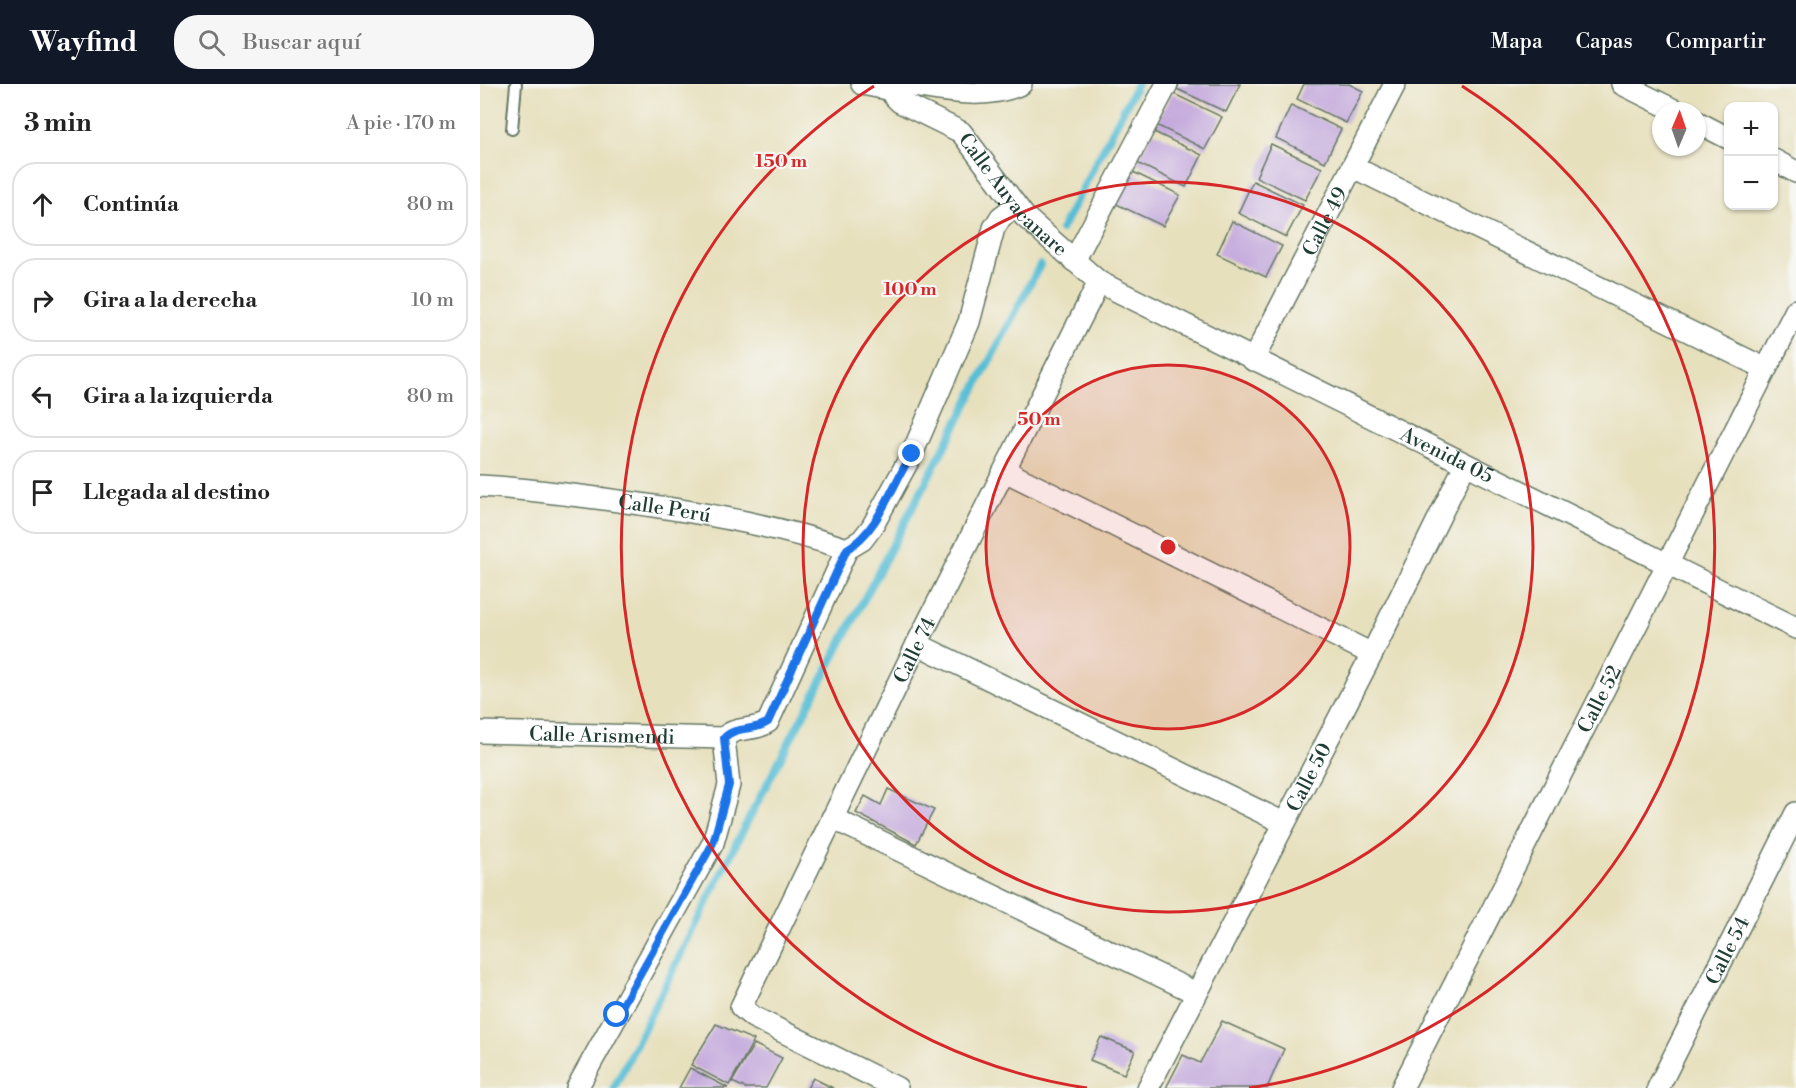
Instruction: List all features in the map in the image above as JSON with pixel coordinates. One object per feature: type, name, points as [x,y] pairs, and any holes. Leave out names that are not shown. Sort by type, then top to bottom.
[{"type":"street","points":[[862,84],[893,90],[895,86],[906,85],[980,95],[1002,93],[1021,84]]},
{"type":"street","points":[[1074,261],[1167,84]]},
{"type":"street","name":"Calle 49","points":[[1254,360],[1395,84]]},
{"type":"street","points":[[1622,84],[1658,102]]},
{"type":"street","name":"Calle Auyacanare","points":[[893,90],[900,102],[961,132],[1016,206],[1041,234],[1099,282]]},
{"type":"street","points":[[1706,127],[1724,136]]},
{"type":"street","points":[[1778,163],[1796,172]]},
{"type":"street","points":[[1353,167],[1766,369]]},
{"type":"street","points":[[847,549],[862,540],[872,527],[912,454],[961,345],[994,228],[1001,217],[1016,206]]},
{"type":"street","name":"Avenida 05","points":[[1099,282],[1796,628]]},
{"type":"street","name":"Calle 74","points":[[897,1088],[753,1017],[741,1007],[917,644],[1099,282]]},
{"type":"street","name":"Calle 52","points":[[1402,1088],[1796,310]]},
{"type":"street","name":"Calle 50","points":[[1148,1088],[1372,654],[1465,465]]},
{"type":"street","points":[[1005,471],[1372,654]]},
{"type":"street","name":"Calle Perú","points":[[480,486],[511,487],[670,508],[805,535],[847,549]]},
{"type":"street","name":"Calle Arismendi","points":[[480,732],[724,738],[731,731],[760,728],[768,722],[847,549]]},
{"type":"street","points":[[917,644],[1284,823]]},
{"type":"street","points":[[577,1088],[713,843],[729,785],[724,738]]},
{"type":"street","name":"Calle 54","points":[[1658,1088],[1796,813]]},
{"type":"street","points":[[832,818],[1196,993]]},
{"type":"lane","points":[[512,129],[516,84]]},
{"type":"building","points":[[1179,84],[1240,84],[1226,112],[1177,89]]},
{"type":"building","points":[[1304,84],[1349,84],[1363,91],[1346,123],[1297,99]]},
{"type":"building","points":[[1172,93],[1222,117],[1205,149],[1156,125]]},
{"type":"building","points":[[1291,105],[1341,129],[1325,162],[1276,138]]},
{"type":"building","points":[[1152,131],[1202,155],[1186,187],[1137,163]]},
{"type":"building","points":[[1271,144],[1322,168],[1305,200],[1256,177]]},
{"type":"building","points":[[1129,170],[1180,195],[1163,226],[1114,203]]},
{"type":"building","points":[[1253,181],[1303,205],[1286,237],[1238,213]]},
{"type":"building","points":[[1232,221],[1282,246],[1266,277],[1217,254]]},
{"type":"building","points":[[888,789],[934,810],[916,844],[856,813],[865,796],[881,805]]},
{"type":"building","points":[[1222,1021],[1284,1049],[1267,1088],[1166,1088],[1183,1055],[1200,1063]]},
{"type":"building","points":[[716,1024],[754,1040],[729,1085],[691,1065]]},
{"type":"building","points":[[1101,1037],[1135,1051],[1124,1074],[1090,1060]]},
{"type":"building","points":[[754,1044],[782,1058],[766,1088],[745,1088],[732,1082]]},
{"type":"building","points":[[690,1068],[728,1088],[679,1088]]},
{"type":"building","points":[[813,1078],[833,1088],[807,1088]]},
{"type":"waterway","points":[[1061,230],[1137,84]]},
{"type":"waterway","points":[[614,1088],[746,824],[1040,265]]},
{"type":"route","points":[[617,1015],[713,843],[729,785],[724,738],[731,731],[760,728],[768,722],[847,549],[862,540],[872,527],[882,504],[912,454]]}]
